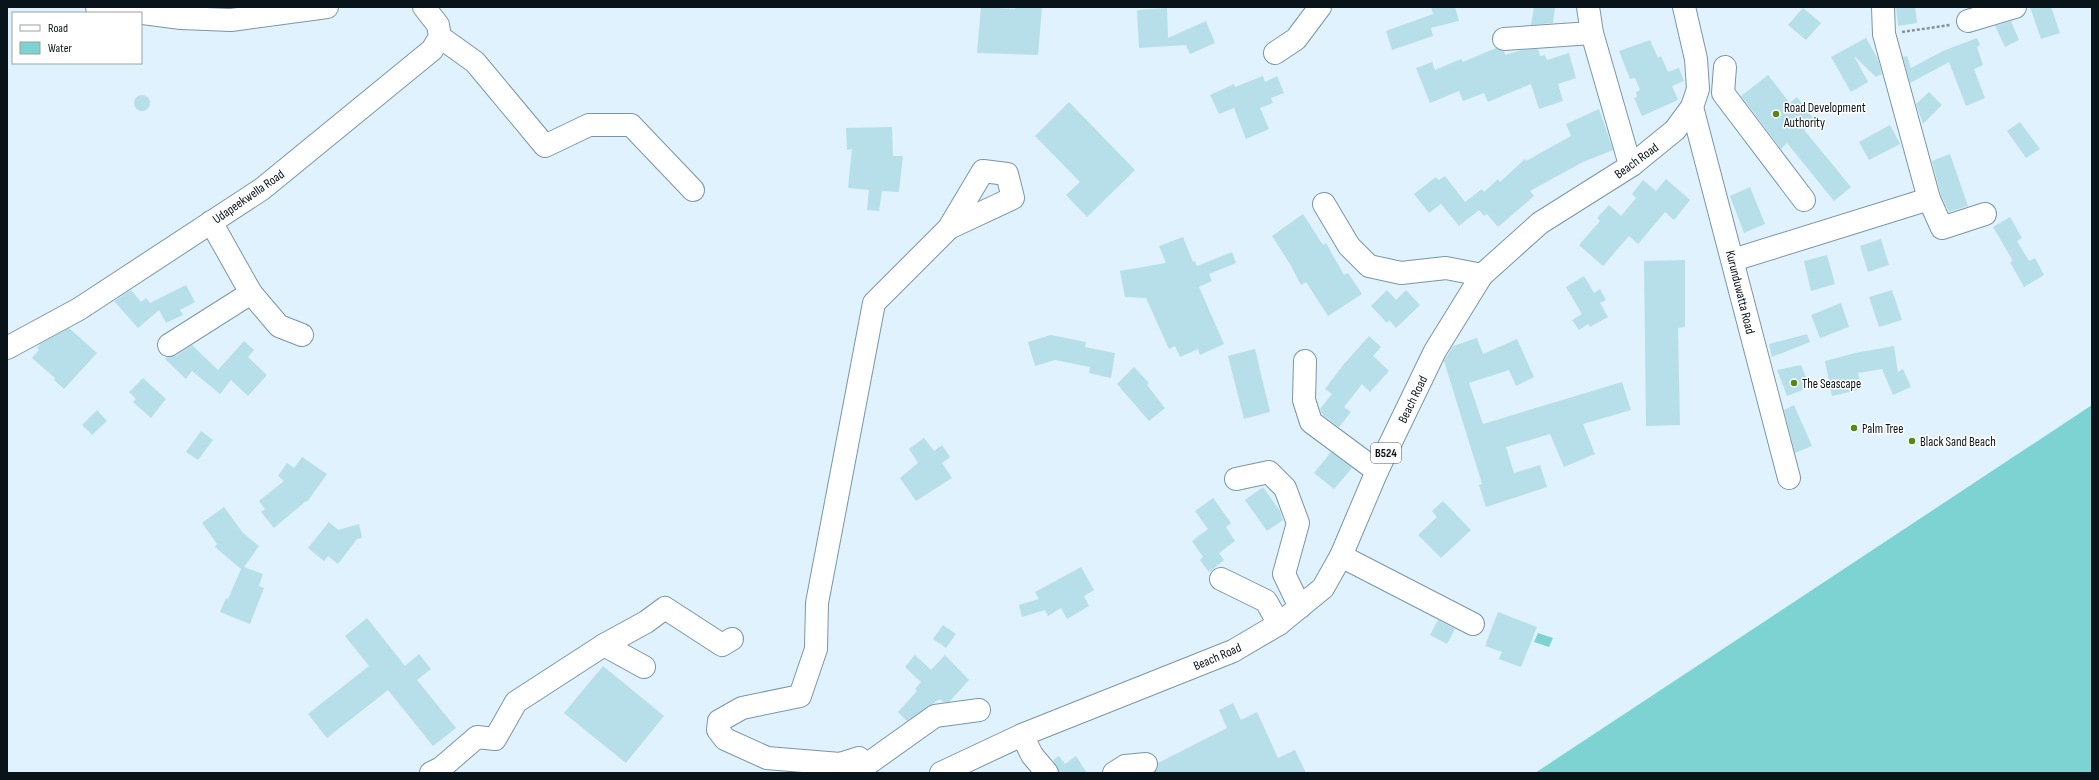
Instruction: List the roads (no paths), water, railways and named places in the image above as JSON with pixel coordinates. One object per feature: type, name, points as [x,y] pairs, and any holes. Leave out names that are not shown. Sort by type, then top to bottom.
[{"type":"main road","points":[[97,7],[135,12]]},
{"type":"main road","points":[[142,13],[181,18],[327,7]]},
{"type":"main road","points":[[424,7],[438,25],[440,37],[475,62],[546,146],[589,125],[631,126],[693,190]]},
{"type":"main road","points":[[1275,53],[1296,39],[1320,7]]},
{"type":"main road","points":[[1588,7],[1592,33],[1628,158],[1632,165]]},
{"type":"main road","points":[[1684,7],[1696,59],[1695,98],[1722,93]]},
{"type":"main road","points":[[1883,7],[1884,34],[1929,199],[1942,228],[1985,214]]},
{"type":"main road","points":[[1968,21],[2015,7]]},
{"type":"main road","points":[[1504,39],[1592,33]]},
{"type":"main road","name":"Udapeekwella Road","points":[[7,348],[79,309],[268,184],[432,50],[440,37]]},
{"type":"main road","points":[[1725,66],[1722,93],[1804,200]]},
{"type":"main road","name":"Beach Road","points":[[941,773],[1022,735],[1233,651],[1279,624],[1323,588],[1342,556],[1377,471],[1436,351],[1482,275],[1540,223],[1632,165],[1676,130],[1695,98]]},
{"type":"main road","name":"Kurunduwatta Road","points":[[1695,98],[1733,260],[1788,478]]},
{"type":"main road","points":[[1733,260],[1929,199]]},
{"type":"main road","points":[[1324,204],[1349,246],[1369,266],[1401,273],[1446,268],[1482,275]]},
{"type":"main road","points":[[211,222],[251,293],[279,326],[302,335]]},
{"type":"main road","points":[[949,228],[874,303],[816,602],[816,649],[800,696],[742,708],[719,721],[718,730],[725,739],[766,758],[840,764],[859,758],[861,771],[935,716],[979,710]]},
{"type":"main road","points":[[168,345],[251,293]]},
{"type":"main road","points":[[1305,361],[1304,400],[1311,422],[1377,471]]},
{"type":"main road","points":[[1236,479],[1270,472],[1286,488],[1298,523],[1284,574],[1300,607]]},
{"type":"main road","points":[[1342,556],[1473,624]]},
{"type":"main road","points":[[1222,579],[1266,601],[1279,624]]},
{"type":"main road","points":[[431,773],[441,768],[477,737],[495,739],[516,702],[604,645],[646,622],[665,608],[722,645],[732,639]]},
{"type":"main road","points":[[604,645],[644,667]]},
{"type":"main road","points":[[1022,735],[1036,764],[1047,773]]},
{"type":"main road","points":[[1114,773],[1125,766],[1146,764]]},
{"type":"water","points":[[2092,405],[2092,773],[1535,773]]},
{"type":"water","points":[[1538,633],[1553,638],[1549,647],[1534,642]]},
{"type":"place","name":"Road Development Authority","points":[[1776,114]]},
{"type":"place","name":"The Seascape","points":[[1794,383]]},
{"type":"place","name":"Palm Tree","points":[[1854,428]]},
{"type":"place","name":"Black Sand Beach","points":[[1912,441]]}]
